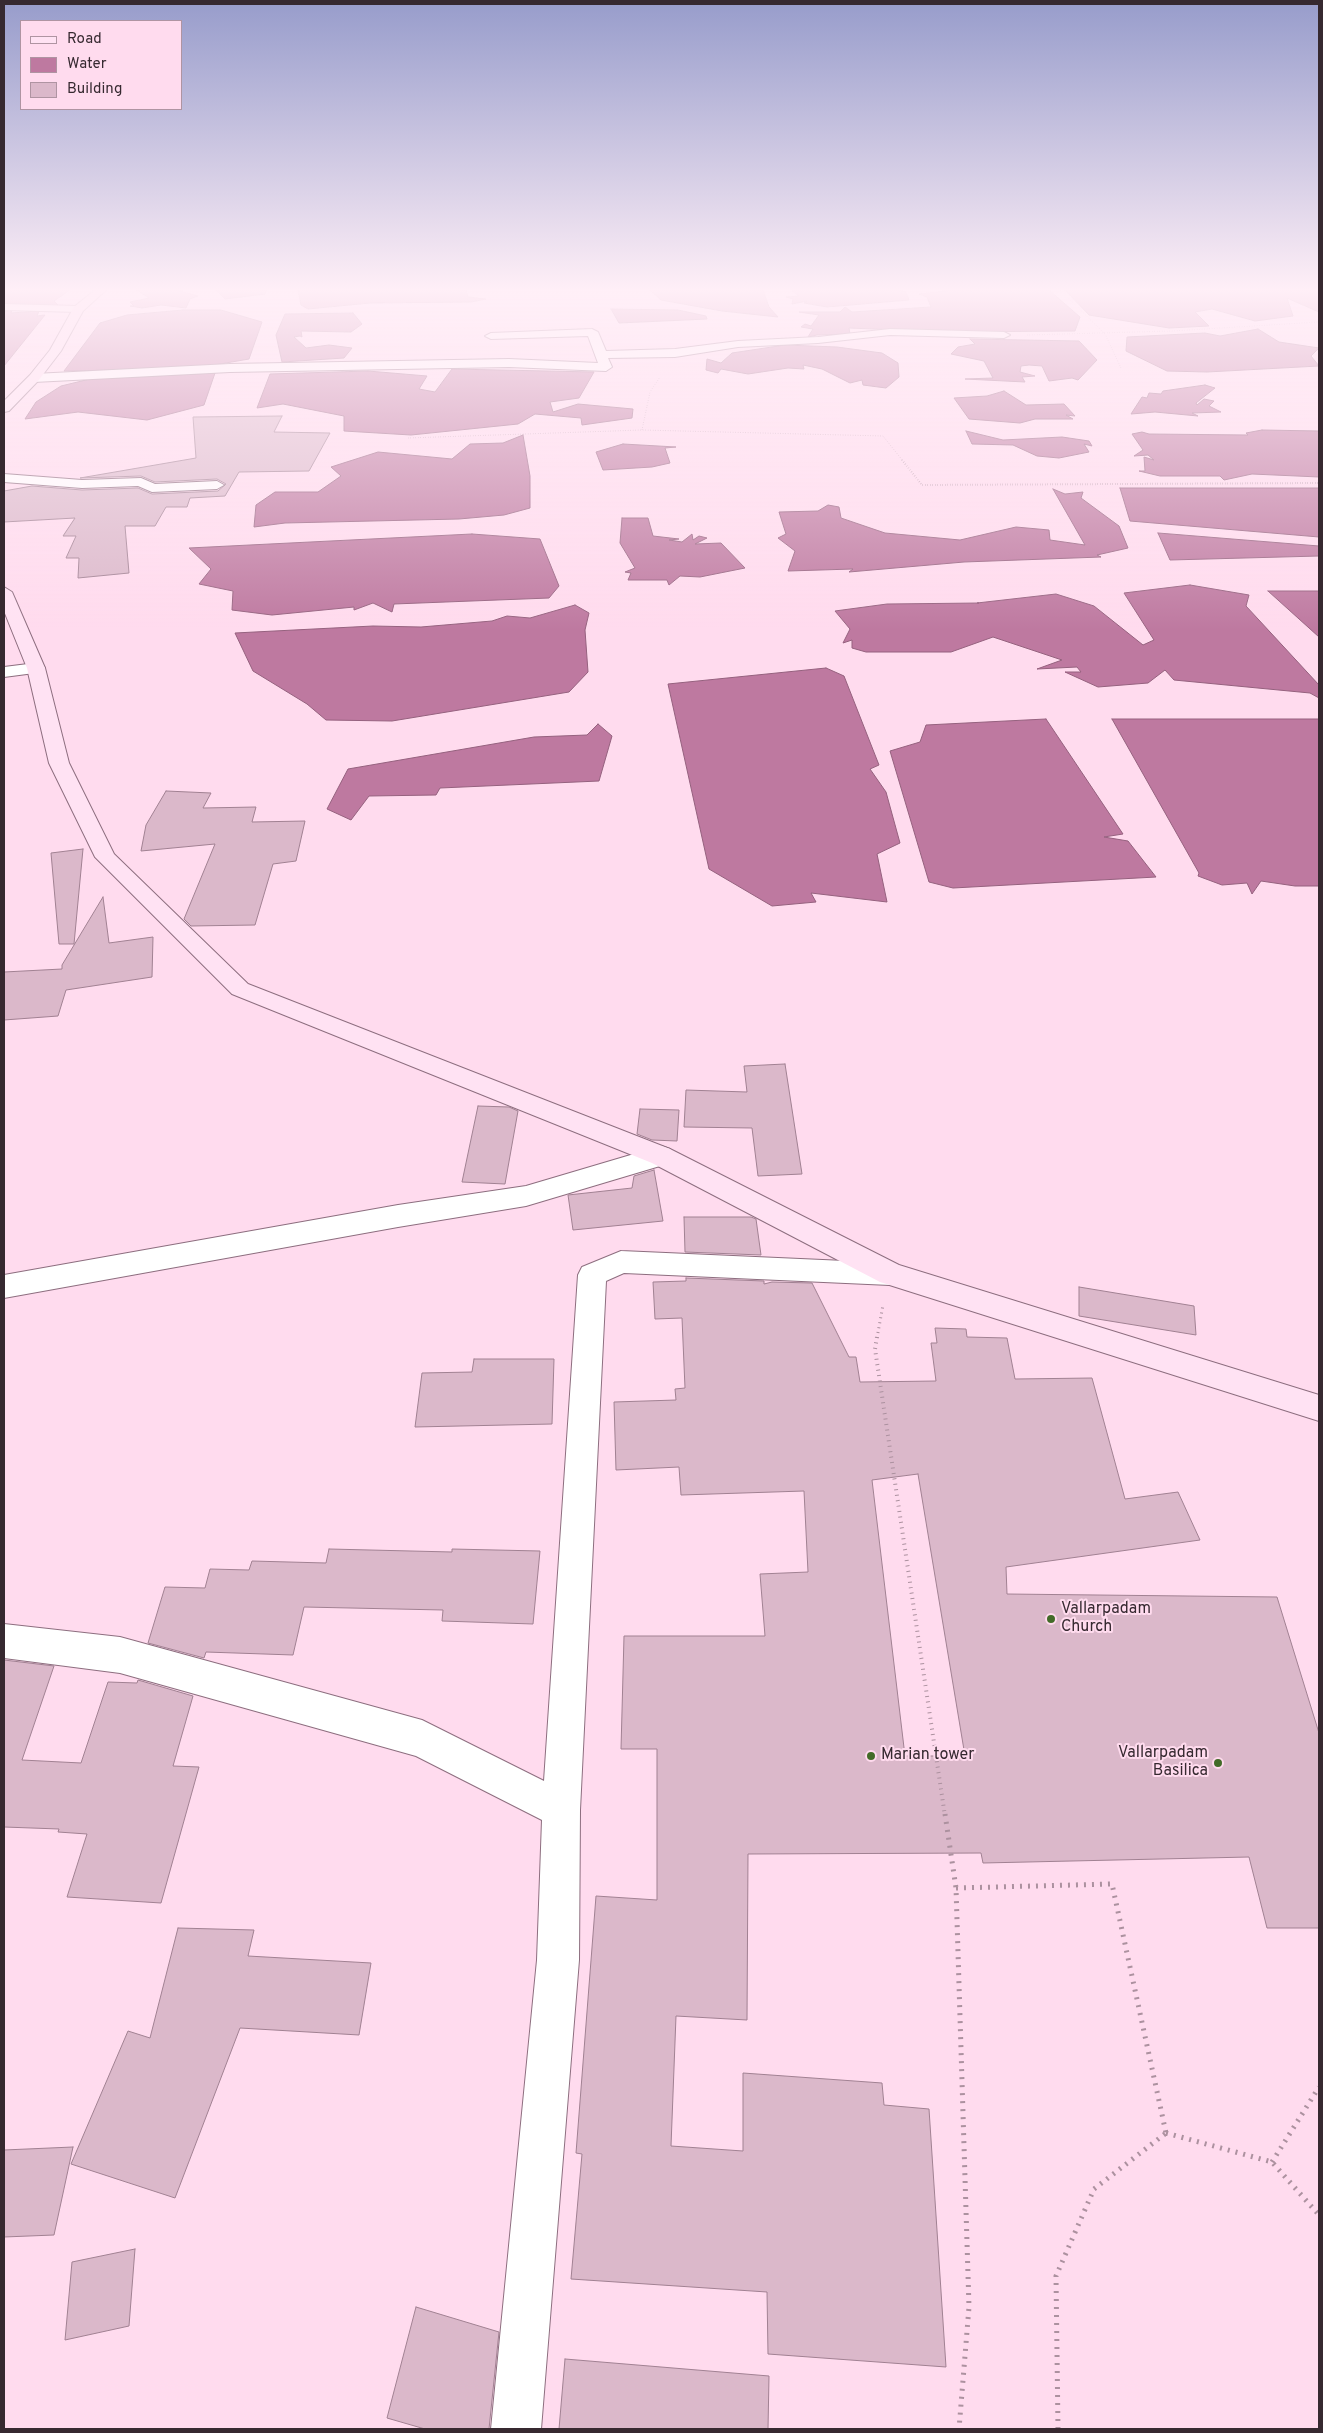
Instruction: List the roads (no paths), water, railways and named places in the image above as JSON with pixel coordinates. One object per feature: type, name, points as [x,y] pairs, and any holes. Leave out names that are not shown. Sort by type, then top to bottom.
[{"type":"main road","points":[[4,592],[36,668],[59,763],[105,857],[240,989],[660,1156],[890,1274],[1319,1408]]},
{"type":"street","points":[[4,478],[82,484],[142,482],[152,488],[217,485]]},
{"type":"street","points":[[4,672],[36,668]]},
{"type":"street","points":[[4,1288],[388,1218],[526,1196],[660,1156]]},
{"type":"street","points":[[516,2429],[558,1960],[561,1810],[592,1275],[621,1262],[890,1274]]},
{"type":"street","points":[[4,1641],[120,1655],[422,1739],[561,1810]]},
{"type":"water","points":[[35,404],[205,404],[147,420],[78,412],[25,419]]},
{"type":"water","points":[[259,404],[550,404],[553,412],[578,404],[633,409],[632,418],[582,425],[581,418],[535,414],[518,424],[411,435],[344,431],[344,416],[283,404],[257,408]]},
{"type":"water","points":[[958,404],[1064,404],[1075,416],[1066,415],[1073,419],[1035,419],[1020,423],[969,419]]},
{"type":"water","points":[[1138,404],[1211,404],[1209,406],[1221,412],[1192,413],[1198,416],[1155,412],[1131,414]]},
{"type":"water","points":[[1262,430],[1319,431],[1319,477],[1252,474],[1224,480],[1220,476],[1160,476],[1139,471],[1145,471],[1144,457],[1154,460],[1148,455],[1134,456],[1143,450],[1132,434],[1142,432],[1149,434],[1248,435],[1246,433]]},
{"type":"water","points":[[966,431],[1003,440],[1062,437],[1089,441],[1092,446],[1084,444],[1089,452],[1059,458],[1037,456],[1013,445],[972,444]]},
{"type":"water","points":[[523,435],[530,476],[530,508],[504,515],[459,519],[285,523],[254,527],[256,505],[275,492],[318,492],[341,476],[331,467],[378,452],[452,459],[470,444],[503,443]]},
{"type":"water","points":[[623,444],[676,447],[665,448],[670,463],[652,467],[603,470],[596,452]]},
{"type":"water","points":[[1120,488],[1319,488],[1319,537],[1130,521]]},
{"type":"water","points":[[1053,489],[1065,494],[1083,492],[1081,498],[1119,526],[1128,548],[1097,555],[1101,557],[964,562],[849,572],[853,569],[788,571],[795,551],[778,538],[786,534],[779,512],[818,511],[828,505],[839,507],[841,518],[885,533],[960,540],[1016,527],[1049,530],[1050,540],[1085,545]]},
{"type":"water","points":[[622,518],[648,518],[653,536],[679,539],[669,540],[682,542],[692,534],[693,540],[699,536],[707,538],[695,544],[721,543],[745,568],[700,577],[680,576],[669,585],[667,580],[628,580],[631,573],[625,572],[635,568],[620,543]]},
{"type":"water","points":[[1158,533],[1319,546],[1319,556],[1170,560]]},
{"type":"water","points":[[472,534],[540,539],[559,586],[549,598],[394,604],[392,612],[373,603],[354,610],[354,607],[272,615],[232,610],[233,591],[199,584],[211,569],[189,548]]},
{"type":"water","points":[[1190,585],[1249,595],[1246,606],[1319,685],[1319,698],[1310,693],[1174,680],[1165,670],[1148,683],[1098,687],[1065,672],[1081,672],[1077,667],[1037,669],[1062,660],[993,637],[951,652],[866,652],[852,648],[852,640],[843,643],[850,629],[835,611],[887,604],[979,603],[977,603],[1056,594],[1094,606],[1143,645],[1154,640],[1124,593]]},
{"type":"water","points":[[1268,591],[1319,591],[1319,637]]},
{"type":"water","points":[[575,605],[589,613],[585,630],[588,672],[569,692],[392,721],[326,720],[307,704],[253,671],[235,633],[373,626],[421,627],[492,621],[507,616],[530,618]]},
{"type":"water","points":[[826,668],[844,676],[879,765],[870,769],[886,792],[900,843],[877,854],[887,902],[811,893],[816,902],[772,906],[709,869],[668,684]]},
{"type":"water","points":[[1046,719],[1123,834],[1104,837],[1128,841],[1156,877],[953,888],[929,882],[890,751],[920,742],[926,725]]},
{"type":"water","points":[[1112,719],[1319,719],[1319,886],[1295,886],[1261,881],[1252,894],[1247,883],[1222,885],[1198,876],[1199,873]]},
{"type":"water","points":[[598,724],[612,736],[599,781],[440,788],[436,795],[369,796],[351,820],[327,809],[348,769],[534,737],[587,735]]},
{"type":"place","name":"Vallarpadam Church","points":[[1051,1619]]},
{"type":"place","name":"Marian tower","points":[[871,1756]]},
{"type":"place","name":"Vallarpadam Basilica","points":[[1218,1763]]}]
